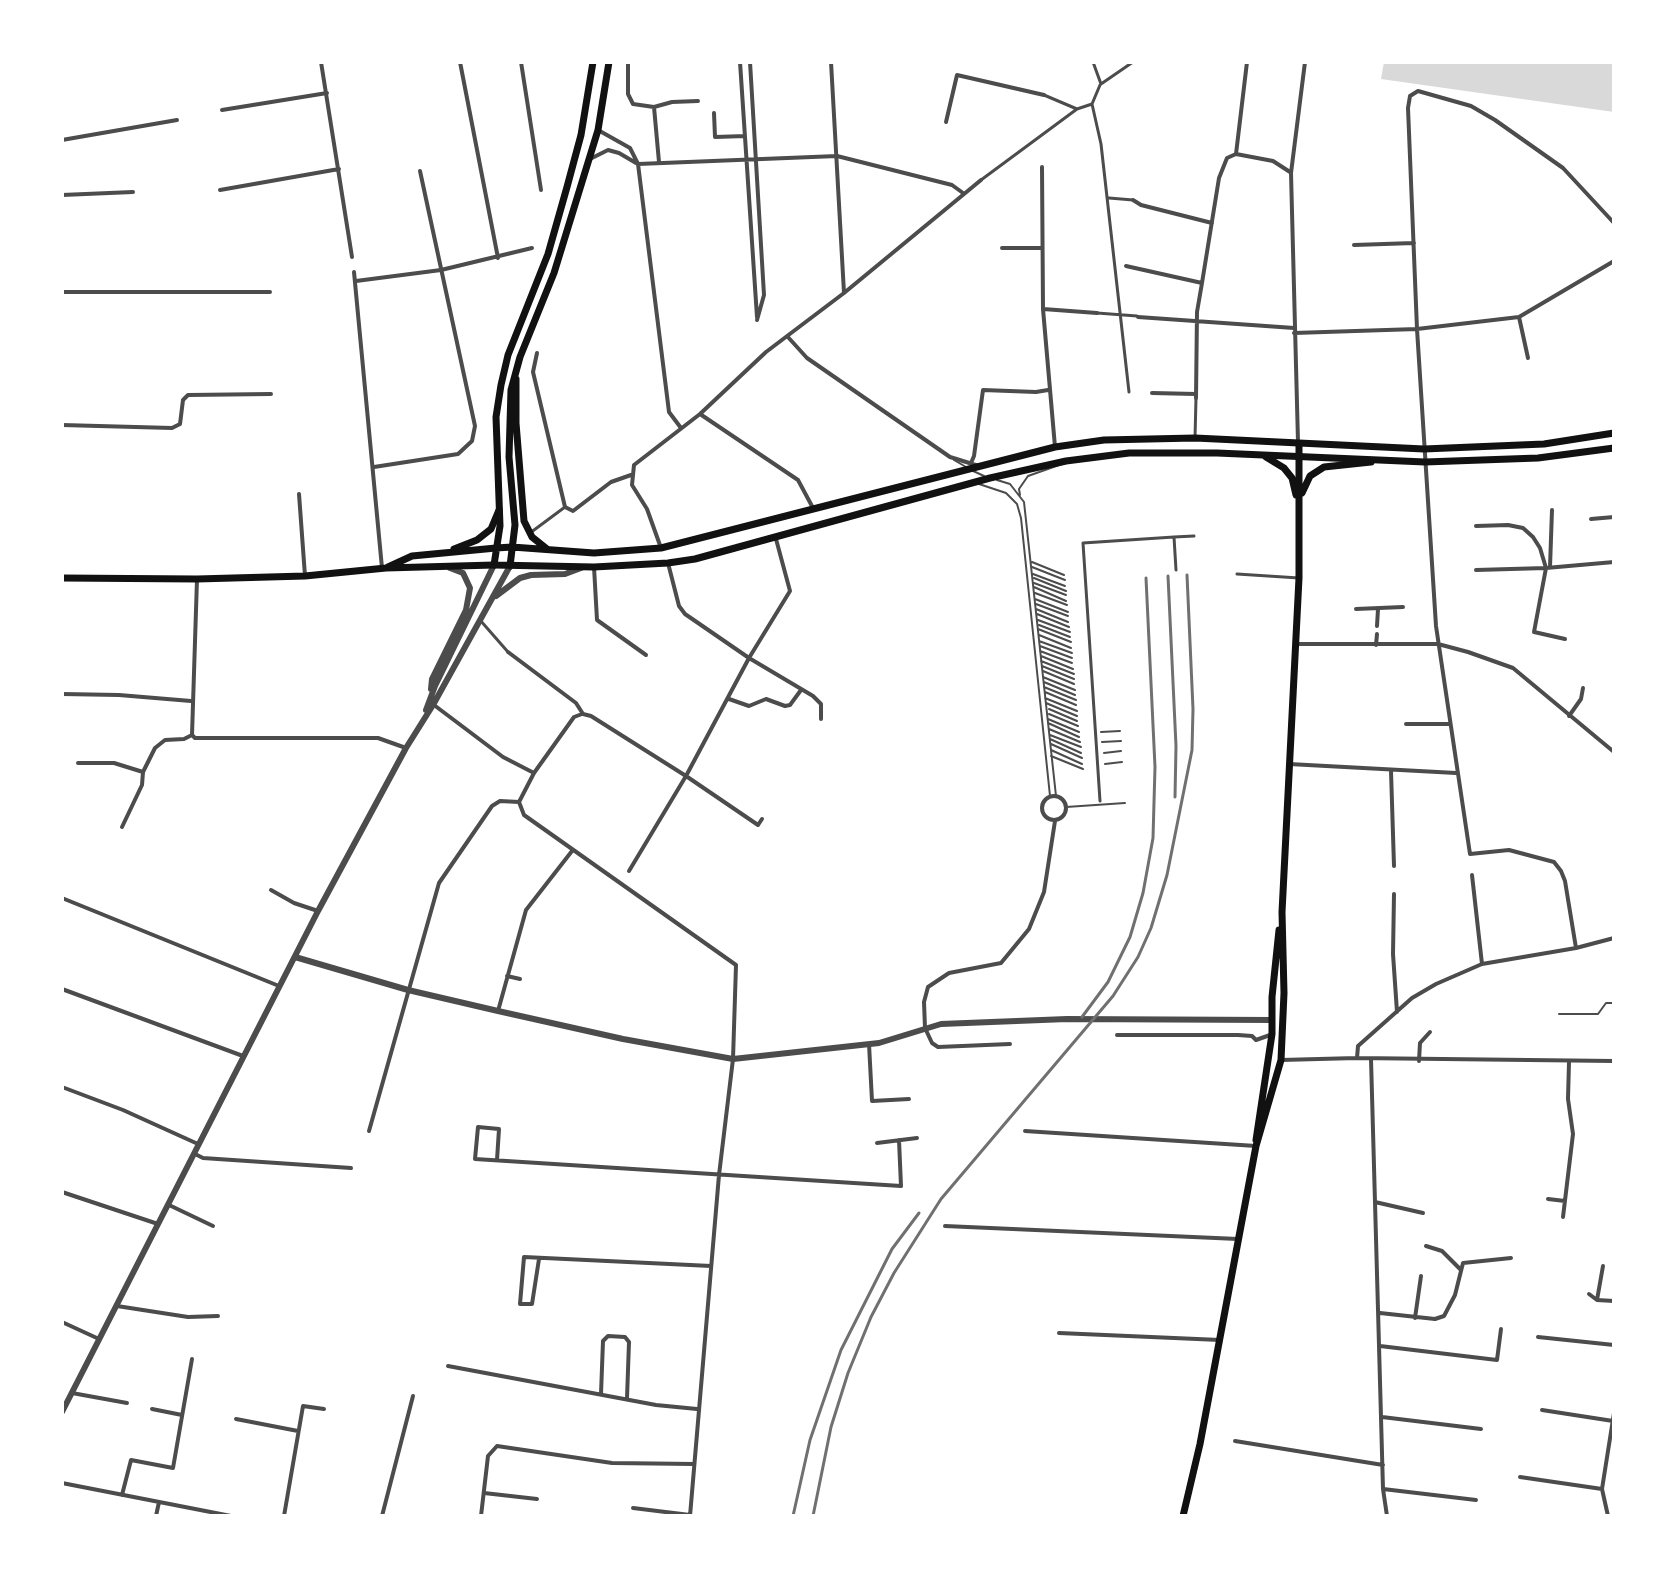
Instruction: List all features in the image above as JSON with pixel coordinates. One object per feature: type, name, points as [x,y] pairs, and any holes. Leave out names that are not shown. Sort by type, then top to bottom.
[{"type":"main road","points":[[494,565],[499,509],[496,417],[501,385],[508,355],[548,254],[581,135],[593,62]]},
{"type":"main road","points":[[510,566],[515,525],[508,418],[511,390],[554,273],[598,130],[609,62]]},
{"type":"main road","points":[[515,374],[524,521],[538,543],[549,550]]},
{"type":"main road","points":[[384,568],[412,556],[496,548],[594,553],[661,548],[814,510],[970,466],[980,467],[1055,447],[1128,438],[1195,438],[1424,449],[1544,444],[1614,433]]},
{"type":"main road","points":[[1183,1516],[1256,1146],[1281,1060],[1284,993],[1282,912],[1299,578],[1299,444]]},
{"type":"main road","points":[[62,578],[197,579],[305,576],[384,568],[494,565],[589,567],[668,563],[695,559],[990,478],[1066,461],[1147,452],[1425,462],[1538,458],[1614,448]]},
{"type":"main road","points":[[1262,455],[1277,461],[1292,478],[1300,517]]},
{"type":"main road","points":[[1300,500],[1306,481],[1319,469],[1373,461]]},
{"type":"main road","points":[[440,553],[477,540],[491,529],[499,509]]},
{"type":"main road","points":[[1256,1146],[1255,1133],[1272,1034],[1275,966],[1282,912]]},
{"type":"main road","points":[[1272,1020],[1282,1017]]},
{"type":"street","points":[[321,62],[352,257]]},
{"type":"street","points":[[460,62],[498,258]]},
{"type":"street","points":[[521,62],[541,190]]},
{"type":"street","points":[[628,62],[628,94],[633,104],[654,107],[672,102],[698,101]]},
{"type":"street","points":[[740,62],[757,320],[764,295],[750,62]]},
{"type":"street","points":[[831,62],[844,293]]},
{"type":"street","points":[[1093,62],[1101,84]]},
{"type":"street","points":[[1129,392],[1108,198],[1092,104],[1101,84],[1133,62]]},
{"type":"street","points":[[1236,154],[1247,62]]},
{"type":"street","points":[[1299,444],[1291,173],[1305,62]]},
{"type":"street","points":[[946,122],[957,75],[1044,95],[1077,109]]},
{"type":"street","points":[[1576,948],[1565,881],[1554,862],[1509,850],[1470,854],[1438,644],[1417,329],[1410,96],[1418,91],[1471,106],[1495,120],[1563,168],[1614,223]]},
{"type":"street","points":[[222,110],[327,93]]},
{"type":"street","points":[[661,548],[647,509],[632,485],[634,465],[700,414],[766,352],[844,293],[963,193],[1077,109],[1092,104]]},
{"type":"street","points":[[654,107],[659,162]]},
{"type":"street","points":[[714,113],[715,137],[745,136]]},
{"type":"street","points":[[62,140],[177,120]]},
{"type":"street","points":[[598,130],[630,148],[638,164],[669,412],[681,428]]},
{"type":"street","points":[[588,160],[608,150],[638,164],[837,156],[952,185],[963,193]]},
{"type":"street","points":[[1195,438],[1197,321],[1223,164],[1236,154],[1273,161],[1291,173]]},
{"type":"street","points":[[1042,167],[1043,309],[1055,447]]},
{"type":"street","points":[[220,190],[339,169]]},
{"type":"street","points":[[374,467],[458,454],[472,441],[475,426],[420,171]]},
{"type":"street","points":[[62,195],[133,192]]},
{"type":"street","points":[[1108,198],[1133,200],[1141,205],[1212,223]]},
{"type":"street","points":[[1354,245],[1414,243]]},
{"type":"street","points":[[356,281],[441,270],[532,248]]},
{"type":"street","points":[[1002,248],[1041,248]]},
{"type":"street","points":[[1043,309],[1294,330],[1417,329],[1519,317],[1614,261]]},
{"type":"street","points":[[1114,264],[1202,283]]},
{"type":"street","points":[[354,272],[384,568]]},
{"type":"street","points":[[62,292],[270,292]]},
{"type":"street","points":[[1519,317],[1528,358]]},
{"type":"street","points":[[787,336],[807,358],[950,457],[970,466],[983,390],[1048,390]]},
{"type":"street","points":[[537,353],[533,372],[565,507]]},
{"type":"street","points":[[1152,393],[1196,396]]},
{"type":"street","points":[[62,425],[172,428],[180,424],[183,400],[188,395],[271,394]]},
{"type":"street","points":[[700,414],[798,480],[814,510]]},
{"type":"street","points":[[565,507],[573,511],[611,482],[631,475]]},
{"type":"street","points":[[299,494],[305,576]]},
{"type":"street","points":[[530,533],[565,507]]},
{"type":"street","points":[[1552,510],[1548,568],[1534,632],[1565,639]]},
{"type":"street","points":[[1591,519],[1614,517]]},
{"type":"street","points":[[1476,526],[1523,528],[1540,548],[1548,568]]},
{"type":"street","points":[[629,871],[790,591],[776,536]]},
{"type":"street","points":[[1100,801],[1083,543],[1194,536]]},
{"type":"street","points":[[1174,537],[1176,570]]},
{"type":"street","points":[[1476,570],[1614,562]]},
{"type":"street","points":[[668,563],[679,606],[685,614],[821,704],[821,719]]},
{"type":"street","points":[[431,705],[494,565]]},
{"type":"street","points":[[62,1412],[318,911],[510,566]]},
{"type":"street","points":[[492,599],[520,578],[565,574],[589,567],[597,620],[646,655]]},
{"type":"street","points":[[431,705],[432,679],[466,610],[470,588],[463,573],[450,568]]},
{"type":"street","points":[[1237,574],[1299,578]]},
{"type":"street","points":[[192,735],[197,579]]},
{"type":"street","points":[[1356,609],[1403,607]]},
{"type":"street","points":[[1377,626],[1378,608]]},
{"type":"street","points":[[480,620],[508,652],[576,703],[583,714]]},
{"type":"street","points":[[1376,645],[1377,634]]},
{"type":"street","points":[[1296,644],[1438,644],[1513,668],[1614,752]]},
{"type":"street","points":[[1569,716],[1581,699],[1583,688]]},
{"type":"street","points":[[729,699],[749,706],[766,699],[785,706],[790,705],[801,690]]},
{"type":"street","points":[[62,694],[191,701]]},
{"type":"street","points":[[431,705],[503,757],[534,773]]},
{"type":"street","points":[[633,1508],[690,1516],[719,1175],[733,1059],[736,965],[524,815],[519,802],[534,773],[574,717],[583,714],[591,716],[686,776],[758,825],[762,819]]},
{"type":"street","points":[[1406,724],[1449,724]]},
{"type":"street","points":[[192,735],[195,738],[378,738],[406,748]]},
{"type":"street","points":[[122,827],[155,748],[165,740],[184,739],[192,735]]},
{"type":"street","points":[[78,763],[114,763],[143,772]]},
{"type":"street","points":[[1289,764],[1456,773]]},
{"type":"street","points":[[1391,771],[1394,866]]},
{"type":"street","points":[[1053,796],[1062,800],[1066,807],[1064,816],[1055,821],[1046,818],[1042,811],[1043,802],[1053,796]]},
{"type":"street","points":[[369,1131],[439,883],[492,806],[500,801],[519,802]]},
{"type":"street","points":[[1010,1044],[938,1047],[932,1043],[925,1028],[924,1002],[928,987],[949,973],[1001,963],[1029,929],[1044,892],[1055,821]]},
{"type":"street","points":[[498,1011],[526,910],[572,851]]},
{"type":"street","points":[[1472,875],[1482,964]]},
{"type":"street","points":[[271,890],[294,903],[318,911]]},
{"type":"street","points":[[1394,894],[1393,954],[1397,1012]]},
{"type":"street","points":[[62,898],[280,986]]},
{"type":"street","points":[[1357,1058],[1358,1046],[1421,991],[1482,964],[1576,948],[1614,938]]},
{"type":"street","points":[[295,957],[408,990],[498,1011],[623,1039],[733,1059],[869,1044],[941,1024],[1067,1019],[1272,1020]]},
{"type":"street","points":[[507,976],[520,979]]},
{"type":"street","points":[[62,989],[243,1056]]},
{"type":"street","points":[[1419,1061],[1420,1043],[1430,1032]]},
{"type":"street","points":[[1117,1035],[1238,1035],[1252,1036],[1256,1040],[1272,1034]]},
{"type":"street","points":[[869,1044],[872,1101],[909,1099]]},
{"type":"street","points":[[1371,1059],[1383,1489],[1387,1516]]},
{"type":"street","points":[[1281,1060],[1614,1061]]},
{"type":"street","points":[[1563,1217],[1573,1134],[1568,1099],[1569,1062]]},
{"type":"street","points":[[62,1087],[200,1145]]},
{"type":"street","points":[[497,1160],[499,1129],[478,1127],[475,1159],[901,1186],[899,1140]]},
{"type":"street","points":[[1025,1131],[1256,1146]]},
{"type":"street","points":[[877,1143],[917,1138]]},
{"type":"street","points":[[195,1154],[203,1158],[351,1168]]},
{"type":"street","points":[[62,1192],[159,1224]]},
{"type":"street","points":[[1548,1199],[1565,1201]]},
{"type":"street","points":[[1375,1202],[1423,1213]]},
{"type":"street","points":[[169,1205],[213,1226]]},
{"type":"street","points":[[945,1226],[1239,1239]]},
{"type":"street","points":[[1426,1246],[1442,1251],[1461,1270]]},
{"type":"street","points":[[539,1259],[532,1304],[520,1304],[524,1257],[711,1266]]},
{"type":"street","points":[[1380,1313],[1435,1319],[1444,1316],[1455,1295],[1463,1263],[1511,1258]]},
{"type":"street","points":[[1597,1300],[1603,1266]]},
{"type":"street","points":[[1415,1318],[1421,1276]]},
{"type":"street","points":[[1589,1294],[1597,1300],[1614,1301]]},
{"type":"street","points":[[117,1306],[188,1317],[218,1316]]},
{"type":"street","points":[[62,1322],[99,1339]]},
{"type":"street","points":[[1380,1346],[1497,1360],[1501,1329]]},
{"type":"street","points":[[1059,1333],[1220,1340]]},
{"type":"street","points":[[601,1394],[603,1341],[608,1336],[625,1337],[629,1342],[627,1398]]},
{"type":"street","points":[[1538,1337],[1614,1345]]},
{"type":"street","points":[[122,1495],[131,1460],[173,1468],[192,1359]]},
{"type":"street","points":[[448,1366],[697,1409]]},
{"type":"street","points":[[72,1393],[127,1403]]},
{"type":"street","points":[[382,1516],[413,1396]]},
{"type":"street","points":[[284,1516],[303,1406],[324,1409]]},
{"type":"street","points":[[152,1409],[182,1415]]},
{"type":"street","points":[[1542,1410],[1613,1421]]},
{"type":"street","points":[[1608,1516],[1602,1489],[1614,1413]]},
{"type":"street","points":[[1382,1417],[1481,1429]]},
{"type":"street","points":[[236,1419],[298,1431]]},
{"type":"street","points":[[1235,1441],[1383,1465]]},
{"type":"street","points":[[481,1516],[488,1456],[497,1446],[612,1463],[694,1464]]},
{"type":"street","points":[[1520,1477],[1602,1489]]},
{"type":"street","points":[[62,1483],[231,1516]]},
{"type":"street","points":[[1383,1489],[1476,1500]]},
{"type":"street","points":[[484,1493],[537,1499]]},
{"type":"street","points":[[156,1516],[159,1502]]},
{"type":"lane","points":[[1020,496],[1019,489],[1028,476],[1058,467],[1066,461]]},
{"type":"lane","points":[[970,466],[990,478],[1010,484],[1024,502],[1047,708],[1053,796]]},
{"type":"lane","points":[[970,484],[995,487],[1006,493],[1017,504],[1021,518],[1053,796]]},
{"type":"lane","points":[[661,548],[668,563]]},
{"type":"lane","points":[[1026,569],[1031,565]]},
{"type":"lane","points":[[1031,565],[1064,575]]},
{"type":"lane","points":[[1031,565],[1065,580]]},
{"type":"lane","points":[[1033,580],[1065,586]]},
{"type":"lane","points":[[1033,580],[1066,593]]},
{"type":"lane","points":[[1033,580],[1067,603],[1034,592]]},
{"type":"lane","points":[[1035,598],[1068,614],[1035,604]]},
{"type":"lane","points":[[1036,609],[1068,622]]},
{"type":"lane","points":[[1037,614],[1069,627]]},
{"type":"lane","points":[[1037,619],[1070,634],[1038,627]]},
{"type":"lane","points":[[1038,627],[1071,642]]},
{"type":"lane","points":[[1039,635],[1071,648]]},
{"type":"lane","points":[[1039,641],[1072,656],[1040,646]]},
{"type":"lane","points":[[1040,651],[1072,663]]},
{"type":"lane","points":[[1036,657],[1073,669]]},
{"type":"lane","points":[[1041,658],[1074,674]]},
{"type":"lane","points":[[1042,669],[1074,679]]},
{"type":"lane","points":[[1042,669],[1074,684]]},
{"type":"lane","points":[[1043,677],[1075,692],[1044,682]]},
{"type":"lane","points":[[1044,690],[1076,700]]},
{"type":"lane","points":[[1044,690],[1076,705]]},
{"type":"lane","points":[[1045,698],[1077,711]]},
{"type":"lane","points":[[1046,703],[1077,716]]},
{"type":"lane","points":[[1047,708],[1077,721]]},
{"type":"lane","points":[[1047,713],[1078,726]]},
{"type":"lane","points":[[1048,721],[1079,732]]},
{"type":"lane","points":[[1048,721],[1079,737]]},
{"type":"lane","points":[[1049,729],[1080,742]]},
{"type":"lane","points":[[1101,732],[1120,731]]},
{"type":"lane","points":[[1049,734],[1081,747]]},
{"type":"lane","points":[[1102,742],[1121,741]]},
{"type":"lane","points":[[1050,742],[1081,753]]},
{"type":"lane","points":[[1050,742],[1082,758]]},
{"type":"lane","points":[[1051,750],[1082,764]]},
{"type":"lane","points":[[1104,753],[1121,751]]},
{"type":"lane","points":[[1051,756],[1083,769]]},
{"type":"lane","points":[[1105,764],[1122,762]]},
{"type":"lane","points":[[1066,807],[1125,803]]},
{"type":"lane","points":[[1559,1014],[1598,1014],[1606,1003],[1614,1003]]},
{"type":"shaded area","points":[[1384,62],[1614,62],[1614,112],[1381,79]]},
{"type":"railway","points":[[813,1516],[831,1427],[848,1373],[871,1317],[894,1273],[941,1199],[1113,996],[1138,957],[1151,928],[1167,875],[1192,750],[1187,575]]},
{"type":"railway","points":[[1168,576],[1176,746],[1175,797]]},
{"type":"railway","points":[[1082,1017],[1108,982],[1130,937],[1143,893],[1153,838],[1155,767],[1146,578]]},
{"type":"railway","points":[[793,1516],[810,1440],[841,1350],[892,1249],[919,1213]]}]
